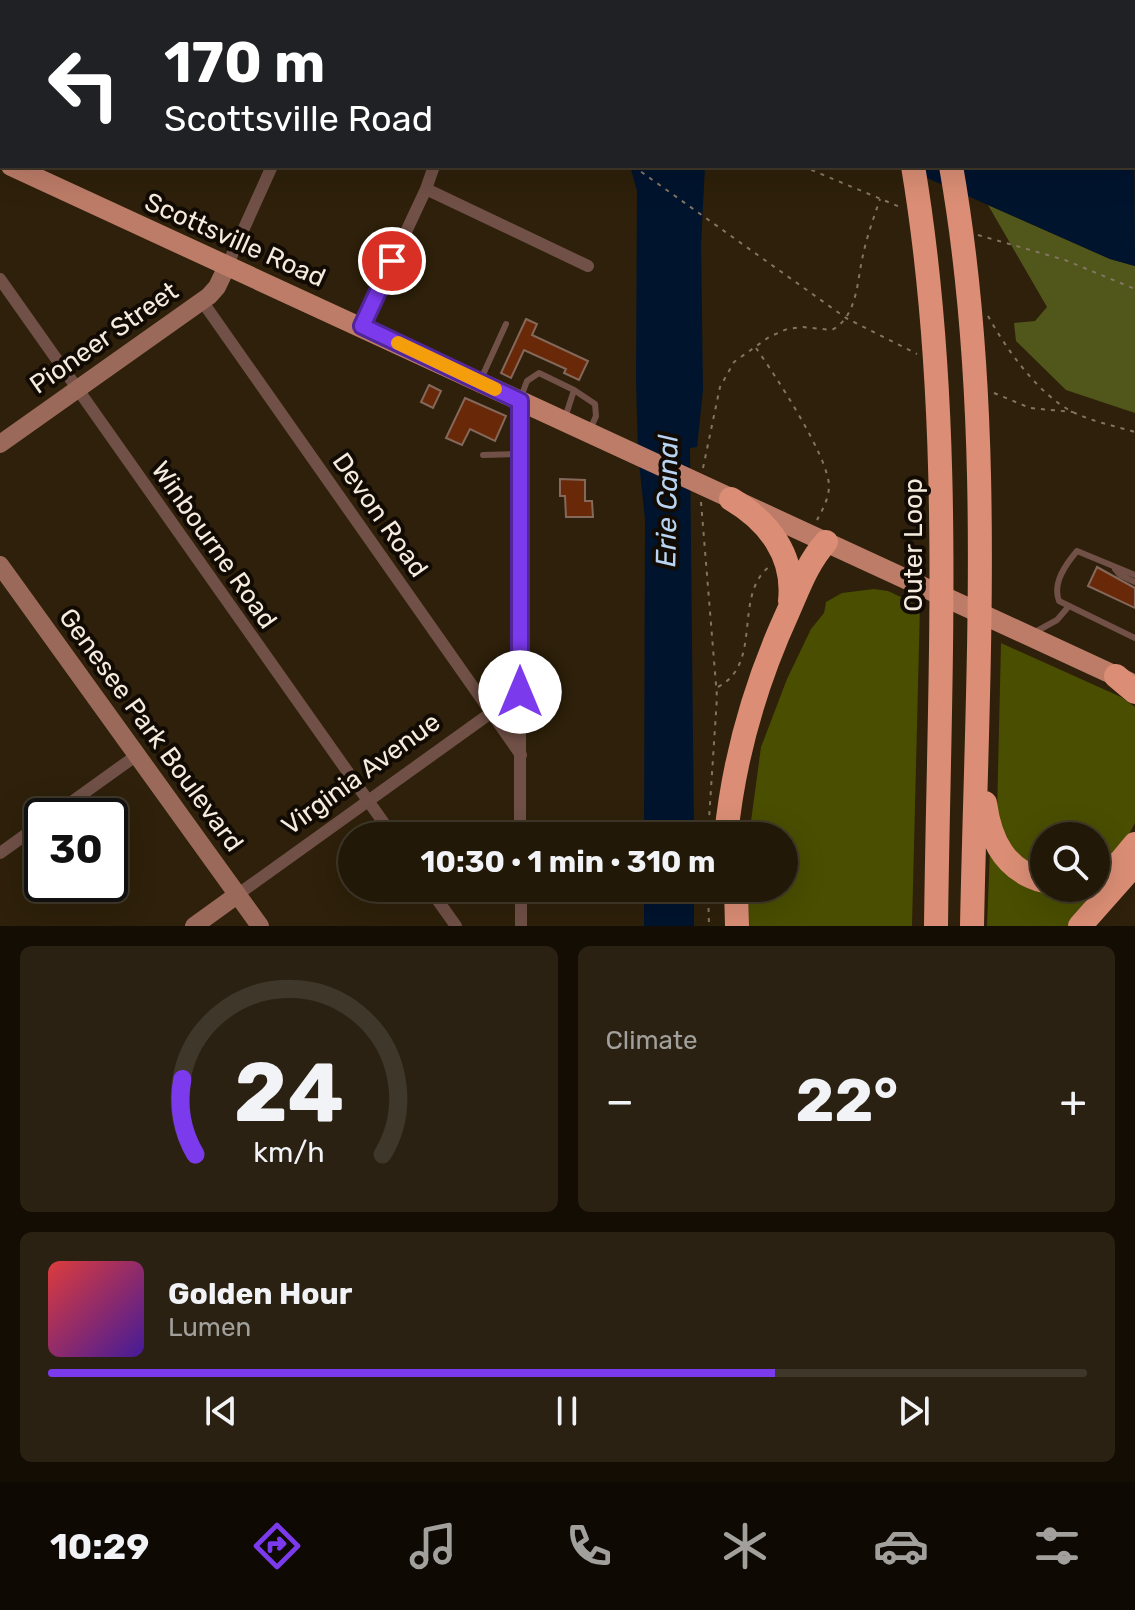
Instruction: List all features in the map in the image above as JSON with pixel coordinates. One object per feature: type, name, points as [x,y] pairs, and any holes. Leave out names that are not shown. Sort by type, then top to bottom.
[{"type":"highway","name":"Outer Loop","points":[[913,168],[934,318],[941,431],[936,926]]},
{"type":"highway","points":[[951,168],[970,315],[978,451],[972,926]]},
{"type":"highway","points":[[731,499],[755,517],[777,541],[790,577],[788,611]]},
{"type":"highway","points":[[728,822],[734,773],[745,726],[767,658],[809,565],[826,542]]},
{"type":"highway","points":[[739,822],[746,772],[760,718],[822,569],[826,542]]},
{"type":"highway","points":[[977,661],[983,773],[990,829],[1007,860],[1030,876]]},
{"type":"highway","points":[[925,926],[937,812]]},
{"type":"highway","points":[[1110,868],[1120,862],[1135,844]]},
{"type":"highway","points":[[1080,926],[1135,864]]},
{"type":"highway","points":[[725,902],[726,926]]},
{"type":"highway","points":[[736,902],[737,926]]},
{"type":"main road","name":"Scottsville Road","points":[[15,168],[1129,684]]},
{"type":"street","points":[[227,266],[271,168]]},
{"type":"street","points":[[362,326],[433,168]]},
{"type":"street","points":[[426,189],[588,266]]},
{"type":"street","name":"Pioneer Street","points":[[0,444],[202,301],[217,287],[227,266]]},
{"type":"street","name":"Winbourne Road","points":[[0,279],[383,822]]},
{"type":"street","name":"Devon Road","points":[[202,301],[521,755]]},
{"type":"street","points":[[520,401],[520,822]]},
{"type":"street","name":"Genesee Park Boulevard","points":[[0,565],[260,926]]},
{"type":"street","name":"Virginia Avenue","points":[[194,926],[520,692]]},
{"type":"street","points":[[77,798],[137,755]]},
{"type":"street","points":[[0,853],[24,836]]},
{"type":"street","points":[[439,902],[456,926]]},
{"type":"street","points":[[521,902],[521,926]]},
{"type":"lane","points":[[479,382],[506,324]]},
{"type":"lane","points":[[520,401],[527,381],[539,373],[595,404],[596,416],[589,434]]},
{"type":"lane","points":[[564,422],[574,390]]},
{"type":"lane","points":[[483,455],[520,454]]},
{"type":"lane","points":[[1135,575],[1077,551],[1057,585],[1056,596],[1059,601],[1135,638]]},
{"type":"lane","points":[[1112,565],[1120,575],[1135,582]]},
{"type":"lane","points":[[1027,635],[1057,620],[1069,606]]},
{"type":"path","points":[[636,168],[846,318]]},
{"type":"path","points":[[807,168],[902,208]]},
{"type":"path","points":[[969,232],[1065,260],[1135,289]]},
{"type":"path","points":[[988,315],[1007,347],[1056,402],[1082,416],[1135,432]]},
{"type":"path","points":[[708,902],[709,926]]},
{"type":"shaded area","points":[[874,589],[888,591],[920,606],[912,926],[749,926],[748,902],[798,902],[798,822],[751,822],[761,747],[787,679],[811,629],[824,613],[826,602],[842,593]]},
{"type":"shaded area","points":[[1001,643],[1121,697],[1135,707],[1135,823],[1122,847],[1110,856],[1110,822],[1030,822],[1030,863],[1018,856],[997,815]]},
{"type":"shaded area","points":[[990,849],[1030,879],[1030,902],[1089,902],[1070,926],[987,926]]},
{"type":"green space","points":[[988,205],[1110,259],[1135,266],[1135,413],[1066,390],[1016,341],[1014,323],[1035,321],[1047,307]]},
{"type":"water","name":"Erie Canal","points":[[631,168],[705,168],[701,245],[703,390],[697,447],[690,448],[694,822],[644,822],[645,520],[638,452],[637,191]]},
{"type":"water","points":[[905,168],[1134,168],[1135,266],[1110,259]]},
{"type":"water","points":[[644,902],[694,902],[694,926],[644,926]]},
{"type":"building","points":[[526,319],[537,324],[532,335],[588,361],[579,380],[564,373],[566,369],[524,350],[511,378],[501,373]]},
{"type":"building","points":[[429,385],[441,391],[433,408],[421,402]]},
{"type":"building","points":[[465,398],[506,416],[495,441],[470,429],[462,445],[446,438]]},
{"type":"building","points":[[560,479],[585,480],[585,501],[592,501],[593,517],[566,517],[565,496],[560,496]]},
{"type":"building","points":[[1097,567],[1135,588],[1135,608],[1088,586]]},
{"type":"slow traffic","points":[[398,343],[495,389]]},
{"type":"route","points":[[392,261],[362,326],[520,401],[520,692]]}]
